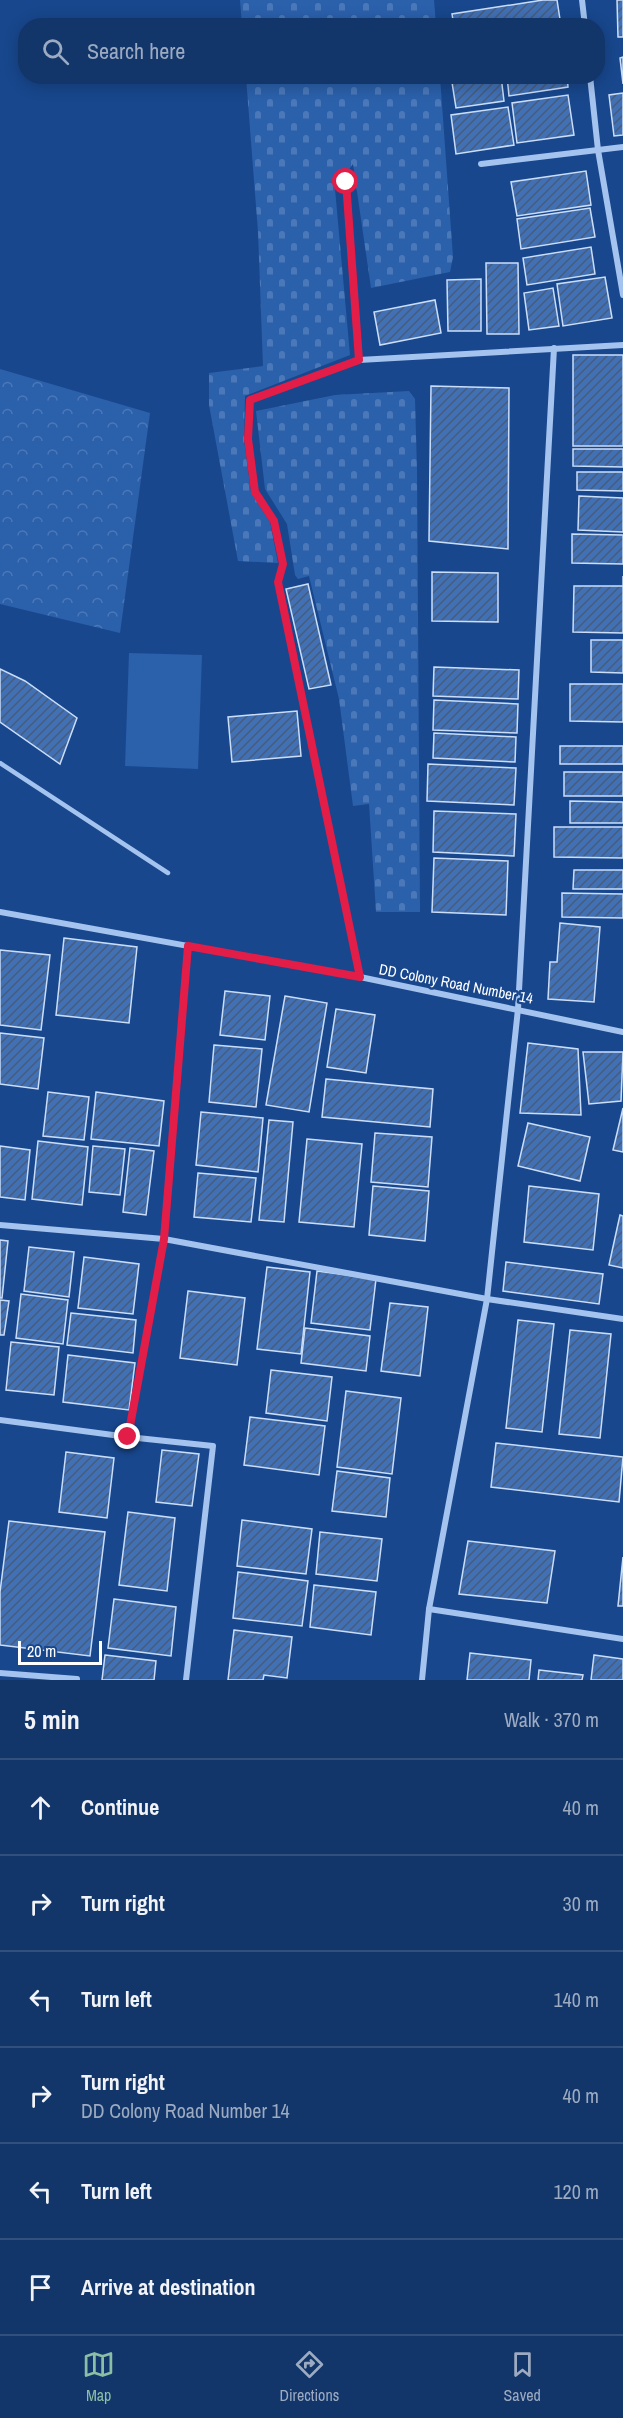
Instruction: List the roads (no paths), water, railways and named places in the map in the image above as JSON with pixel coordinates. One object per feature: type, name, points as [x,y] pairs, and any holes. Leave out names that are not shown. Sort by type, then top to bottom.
[{"type":"street","points":[[582,0],[584,18]]},
{"type":"street","points":[[591,84],[598,150],[623,295]]},
{"type":"street","points":[[480,164],[623,147]]},
{"type":"street","points":[[346,182],[359,360]]},
{"type":"street","points":[[360,977],[278,582],[283,564],[281,553],[274,521],[255,492],[248,439],[250,400],[359,360],[623,345]]},
{"type":"street","points":[[422,1680],[429,1609],[487,1299],[518,1009],[554,348]]},
{"type":"street","name":"DD Colony Road Number 14","points":[[0,912],[360,977],[623,1032]]},
{"type":"street","points":[[128,1437],[164,1239],[188,946]]},
{"type":"street","points":[[0,1226],[164,1239],[487,1299],[623,1319]]},
{"type":"street","points":[[0,1420],[213,1446],[186,1680]]},
{"type":"street","points":[[429,1609],[623,1639]]},
{"type":"street","points":[[0,1673],[77,1679]]},
{"type":"lane","points":[[0,763],[168,873]]}]
